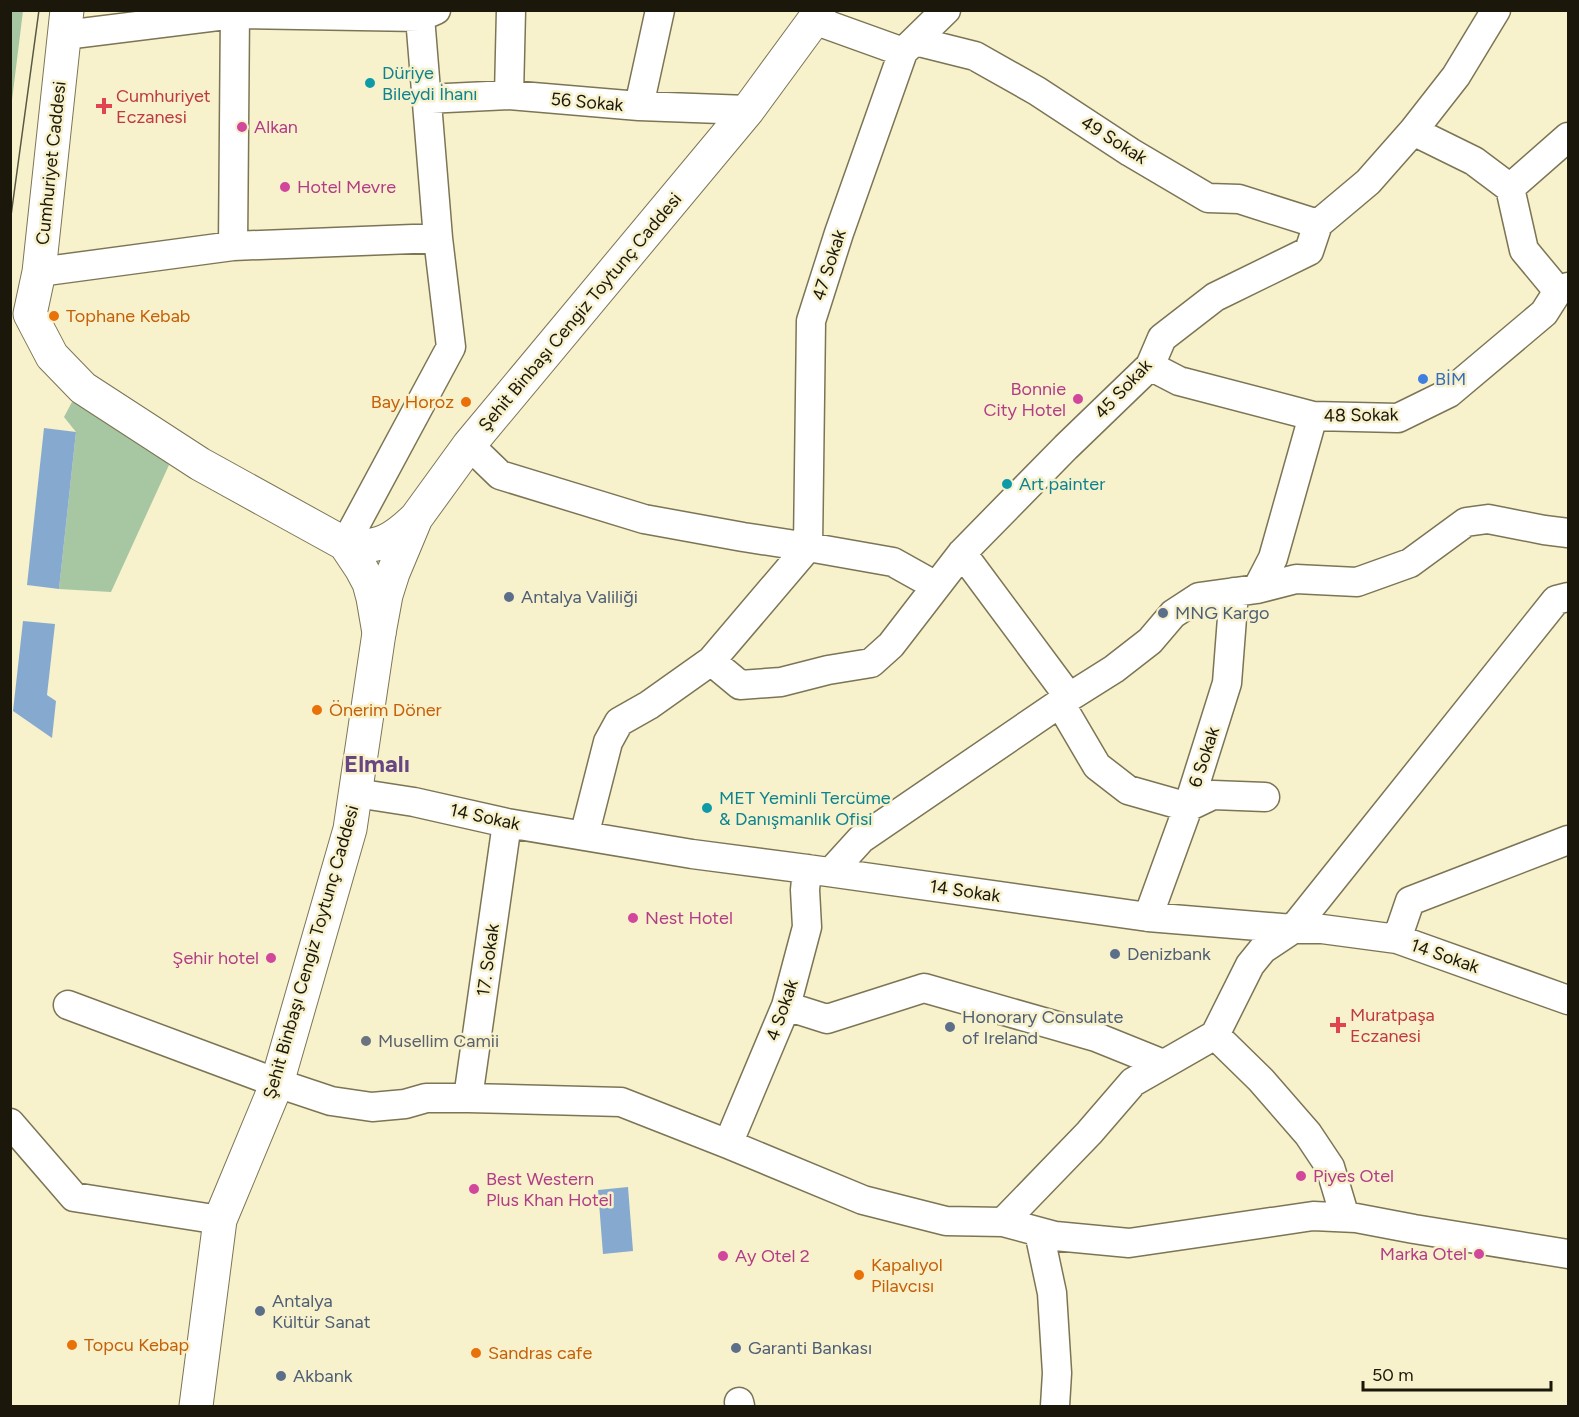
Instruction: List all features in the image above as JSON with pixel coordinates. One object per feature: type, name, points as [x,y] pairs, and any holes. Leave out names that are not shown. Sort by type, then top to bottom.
[{"type":"main road","name":"Şehit Binbaşı Cengiz Toytunç Caddesi","points":[[196,1407],[220,1220],[277,1083],[351,829],[379,633],[390,584],[416,518],[470,445],[748,110],[816,15]]},
{"type":"main road","name":"Cumhuriyet Caddesi","points":[[30,314],[39,272],[66,22]]},
{"type":"main road","name":"Şehit Binbaşı Cengiz Toytunç Caddesi","points":[[30,314],[52,356],[83,388],[200,464],[345,544],[369,583],[379,633]]},
{"type":"main road","points":[[345,544],[362,547],[376,545],[399,534],[416,518]]},
{"type":"street","points":[[509,95],[511,10]]},
{"type":"street","points":[[639,106],[660,10]]},
{"type":"street","name":"47 Sokak","points":[[808,547],[811,321],[838,233],[909,47],[946,10]]},
{"type":"street","name":"45 Sokak","points":[[711,661],[740,685],[782,682],[828,670],[872,663],[891,645],[962,553],[1066,447],[1150,366],[1162,338],[1215,297],[1309,251],[1318,224],[1368,182],[1413,131],[1456,76],[1496,10]]},
{"type":"street","points":[[232,246],[234,12]]},
{"type":"street","points":[[66,22],[234,12],[428,14],[426,99],[438,238],[451,347],[345,544]]},
{"type":"street","name":"49 Sokak","points":[[816,15],[909,47],[975,56],[1037,91],[1130,152],[1208,198],[1239,199],[1318,224]]},
{"type":"street","name":"56 Sokak","points":[[426,99],[509,95],[639,106],[748,110]]},
{"type":"street","points":[[1413,131],[1474,161],[1510,188],[1524,250],[1563,289]]},
{"type":"street","points":[[1510,188],[1569,137]]},
{"type":"street","points":[[39,272],[232,246],[438,238]]},
{"type":"street","name":"48 Sokak","points":[[1150,366],[1179,381],[1313,416],[1398,418],[1449,393],[1544,313],[1563,289]]},
{"type":"street","points":[[1245,590],[1273,558],[1313,416]]},
{"type":"street","points":[[470,445],[500,475],[633,515],[743,537],[893,562],[936,586]]},
{"type":"street","points":[[819,871],[861,839],[1064,700],[1114,669],[1150,641],[1173,614],[1199,597],[1220,595],[1296,579],[1357,582],[1410,563],[1466,522],[1488,519],[1569,533]]},
{"type":"street","points":[[584,836],[608,742],[619,722],[649,705],[711,661],[808,547]]},
{"type":"street","points":[[962,553],[1064,700],[1097,766],[1128,790],[1188,807],[1213,795],[1265,797]]},
{"type":"street","name":"6 Sokak","points":[[1148,917],[1188,807],[1227,683],[1245,590]]},
{"type":"street","points":[[1003,1222],[1133,1082],[1215,1035],[1250,965],[1263,949],[1293,929],[1556,600],[1569,597]]},
{"type":"street","name":"14 Sokak","points":[[356,793],[414,802],[507,823],[692,854],[1148,917],[1293,929],[1322,929],[1396,939],[1569,1000]]},
{"type":"street","name":"17. Sokak","points":[[468,1098],[507,823]]},
{"type":"street","points":[[1396,939],[1410,901],[1569,840]]},
{"type":"street","name":"4 Sokak","points":[[728,1144],[786,1006],[807,927],[806,890],[819,871]]},
{"type":"street","points":[[786,1006],[827,1019],[924,988],[1096,1037],[1163,1064]]},
{"type":"street","points":[[68,1005],[331,1101],[372,1107],[405,1104],[426,1098],[621,1102],[863,1200],[946,1221],[1003,1222],[1055,1236],[1129,1244],[1312,1216],[1345,1217],[1569,1254]]},
{"type":"street","points":[[1215,1035],[1261,1080],[1308,1134],[1330,1167],[1345,1217]]},
{"type":"street","points":[[10,1123],[74,1197],[220,1220]]},
{"type":"street","points":[[1039,1232],[1052,1293],[1057,1373],[1055,1407]]},
{"type":"green space","points":[[10,11],[23,11],[11,108]]},
{"type":"green space","points":[[72,402],[86,405],[141,436],[169,465],[111,592],[59,589],[76,432],[64,417]]},
{"type":"water","points":[[44,428],[76,432],[59,589],[27,585]]},
{"type":"water","points":[[23,621],[55,624],[47,695],[56,701],[52,738],[13,711]]},
{"type":"water","points":[[628,1187],[633,1251],[603,1254],[598,1190]]},
{"type":"tram line","points":[[10,223],[39,10]]},
{"type":"place","name":"Düriye Bileydi İhanı","points":[[370,83]]},
{"type":"place","name":"Cumhuriyet Eczanesi","points":[[104,106]]},
{"type":"place","name":"Alkan","points":[[242,127]]},
{"type":"place","name":"Hotel Mevre","points":[[285,187]]},
{"type":"place","name":"Tophane Kebab","points":[[54,316]]},
{"type":"place","name":"BİM","points":[[1423,379]]},
{"type":"place","name":"Bonnie City Hotel","points":[[1078,399]]},
{"type":"place","name":"Bay Horoz","points":[[466,402]]},
{"type":"place","name":"Art painter","points":[[1007,484]]},
{"type":"place","name":"Antalya Valiliği","points":[[509,597]]},
{"type":"place","name":"MNG Kargo","points":[[1163,613]]},
{"type":"place","name":"Önerim Döner","points":[[317,710]]},
{"type":"place","name":"MET Yeminli Tercüme & Danışmanlık Ofisi","points":[[707,808]]},
{"type":"place","name":"Nest Hotel","points":[[633,918]]},
{"type":"place","name":"Denizbank","points":[[1115,954]]},
{"type":"place","name":"Şehir hotel","points":[[271,958]]},
{"type":"place","name":"Muratpaşa Eczanesi","points":[[1338,1025]]},
{"type":"place","name":"Honorary Consulate of Ireland","points":[[950,1027]]},
{"type":"place","name":"Musellim Camii","points":[[366,1041]]},
{"type":"place","name":"Piyes Otel","points":[[1301,1176]]},
{"type":"place","name":"Best Western Plus Khan Hotel","points":[[474,1189]]},
{"type":"place","name":"Marka Otel","points":[[1479,1254]]},
{"type":"place","name":"Ay Otel 2","points":[[723,1256]]},
{"type":"place","name":"Kapalıyol Pilavcısı","points":[[859,1275]]},
{"type":"place","name":"Antalya Kültür Sanat","points":[[260,1311]]},
{"type":"place","name":"Topcu Kebap","points":[[72,1345]]},
{"type":"place","name":"Garanti Bankası","points":[[736,1348]]},
{"type":"place","name":"Sandras cafe","points":[[476,1353]]},
{"type":"place","name":"Akbank","points":[[281,1376]]},
{"type":"district","name":"Elmalı","points":[[377,763]]}]
